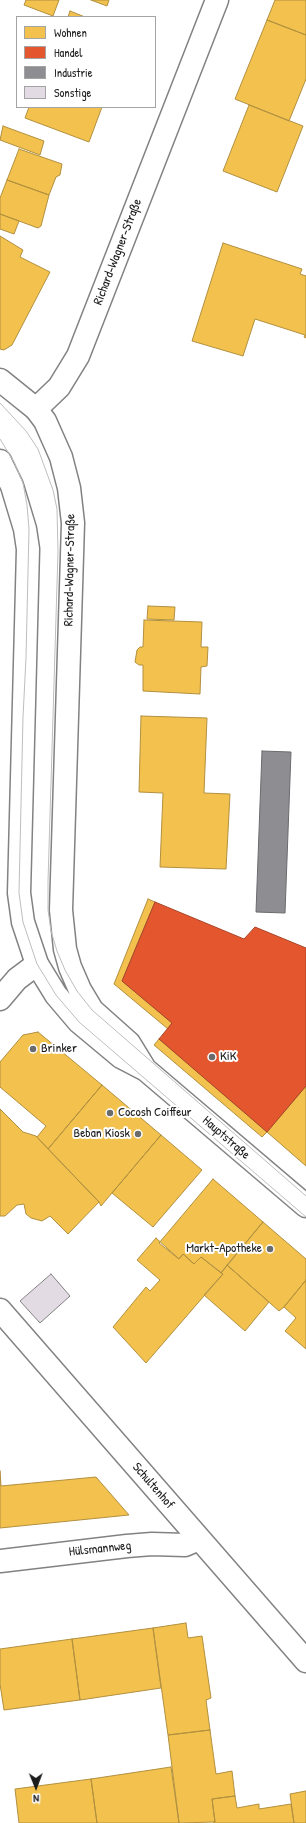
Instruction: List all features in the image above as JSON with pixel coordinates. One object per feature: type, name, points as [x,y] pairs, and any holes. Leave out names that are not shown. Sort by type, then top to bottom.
[{"type":"street","name":"Richard-Wagner-Straße","points":[[65,948],[61,910],[73,523],[69,488],[61,457],[45,421],[36,409],[59,387],[78,356],[217,0]]},
{"type":"street","points":[[0,380],[36,409]]},
{"type":"street","points":[[0,461],[12,486],[25,528],[28,549],[19,893],[23,922],[37,964],[17,979],[0,999]]},
{"type":"street","name":"Hauptstraße","points":[[65,948],[70,967],[80,990],[92,1010],[128,1043],[146,1070]]},
{"type":"street","name":"Hauptstraße","points":[[37,964],[56,995],[79,1022],[121,1057],[146,1070],[306,1206]]},
{"type":"street","name":"Schultenhof","points":[[0,1310],[306,1661]]},
{"type":"street","name":"Hülsmannweg","points":[[0,1561],[127,1546],[152,1544],[185,1545],[199,1539]]},
{"type":"building: Wohnen","points":[[26,0],[59,0],[53,16],[24,5]]},
{"type":"building: Wohnen","points":[[91,0],[109,0],[107,6]]},
{"type":"building: Wohnen","points":[[275,0],[306,0],[306,35],[267,20]]},
{"type":"building: Wohnen","points":[[70,11],[82,16],[68,16]]},
{"type":"building: Wohnen","points":[[267,20],[306,35],[306,79],[289,121],[235,99]]},
{"type":"building: Wohnen","points":[[249,105],[303,126],[277,192],[223,171]]},
{"type":"building: Wohnen","points":[[29,108],[102,108],[89,142],[25,118]]},
{"type":"building: Wohnen","points":[[3,126],[44,141],[40,155],[0,140]]},
{"type":"building: Wohnen","points":[[19,149],[62,164],[60,175],[56,177],[49,195],[7,180]]},
{"type":"building: Wohnen","points":[[7,180],[49,195],[41,226],[38,228],[0,214],[0,198]]},
{"type":"building: Wohnen","points":[[0,214],[19,221],[14,234],[0,229]]},
{"type":"building: Wohnen","points":[[0,236],[23,250],[20,257],[50,272],[12,345],[4,350],[0,349]]},
{"type":"building: Wohnen","points":[[223,243],[302,269],[300,274],[306,276],[306,338],[304,337],[305,335],[255,319],[243,356],[192,341]]},
{"type":"building: Wohnen","points":[[148,606],[175,607],[174,620],[147,619]]},
{"type":"building: Wohnen","points":[[144,620],[202,622],[201,647],[208,647],[207,666],[201,667],[200,694],[143,691],[143,665],[139,665],[135,662],[137,650],[140,647],[143,647]]},
{"type":"building: Wohnen","points":[[141,716],[207,718],[204,793],[230,794],[226,869],[160,867],[163,793],[139,792]]},
{"type":"building: Wohnen","points":[[148,899],[155,902],[122,981],[172,1023],[168,1029],[114,984]]},
{"type":"building: Wohnen","points":[[38,1032],[102,1085],[48,1149],[37,1137],[46,1126],[0,1087],[0,1062],[23,1035]]},
{"type":"building: Wohnen","points":[[159,1039],[267,1132],[262,1137],[154,1045]]},
{"type":"building: Wohnen","points":[[102,1085],[161,1135],[101,1206],[99,1202],[48,1149]]},
{"type":"building: Wohnen","points":[[306,1086],[306,1166],[267,1132]]},
{"type":"building: Wohnen","points":[[0,1109],[23,1132],[36,1136],[99,1202],[68,1234],[50,1216],[42,1221],[31,1218],[26,1214],[24,1204],[17,1205],[5,1216],[0,1216]]},
{"type":"building: Wohnen","points":[[161,1135],[202,1170],[153,1227],[112,1193]]},
{"type":"building: Wohnen","points":[[213,1179],[263,1222],[221,1273],[201,1257],[194,1264],[183,1254],[179,1259],[159,1243]]},
{"type":"building: Wohnen","points":[[263,1222],[306,1259],[306,1280],[279,1311],[227,1265]]},
{"type":"building: Wohnen","points":[[156,1238],[179,1259],[183,1254],[194,1264],[201,1257],[223,1274],[146,1363],[113,1327],[146,1287],[150,1291],[160,1280],[137,1260]]},
{"type":"building: Wohnen","points":[[227,1265],[269,1302],[245,1331],[204,1295],[223,1274],[221,1273]]},
{"type":"building: Wohnen","points":[[306,1280],[306,1349],[285,1331],[296,1318],[284,1307]]},
{"type":"building: Wohnen","points":[[0,1471],[1,1486],[96,1477],[129,1515],[0,1528]]},
{"type":"building: Wohnen","points":[[186,1623],[188,1638],[202,1636],[211,1698],[206,1700],[210,1730],[168,1735],[153,1628]]},
{"type":"building: Wohnen","points":[[153,1628],[161,1688],[80,1700],[72,1639]]},
{"type":"building: Wohnen","points":[[72,1639],[80,1700],[4,1710],[0,1684],[0,1649]]},
{"type":"building: Wohnen","points":[[210,1730],[216,1774],[232,1771],[235,1796],[212,1799],[215,1822],[179,1823],[168,1735]]},
{"type":"building: Wohnen","points":[[171,1767],[179,1823],[97,1823],[91,1779]]},
{"type":"building: Wohnen","points":[[91,1779],[97,1823],[19,1823],[15,1789]]},
{"type":"building: Wohnen","points":[[306,1791],[306,1823],[294,1823],[290,1794]]},
{"type":"building: Wohnen","points":[[235,1796],[237,1808],[259,1804],[259,1809],[291,1804],[294,1823],[213,1823],[215,1822],[212,1799]]},
{"type":"building: Handel","points":[[155,902],[244,939],[255,927],[306,948],[306,1086],[267,1132],[159,1039],[172,1023],[122,981]]},
{"type":"building: Industrie","points":[[262,751],[291,752],[285,913],[256,912]]},
{"type":"building: Sonstige","points":[[51,1274],[70,1296],[40,1323],[20,1301]]},
{"type":"tram line","points":[[0,403],[26,431],[38,449],[53,490],[57,509],[58,551],[48,881],[48,910],[51,931],[57,951],[65,970],[77,991],[92,1010],[306,1196]]},
{"type":"tram line","points":[[0,439],[14,462],[23,483],[29,529],[19,893],[23,922],[37,964],[56,995],[79,1022],[306,1217]]},
{"type":"place","name":"Brinker","points":[[33,1049]]},
{"type":"place","name":"KiK","points":[[212,1057]]},
{"type":"place","name":"Cocosh Coiffeur","points":[[110,1113]]},
{"type":"place","name":"Beban Kiosk","points":[[138,1134]]},
{"type":"place","name":"Markt-Apotheke","points":[[270,1249]]}]
